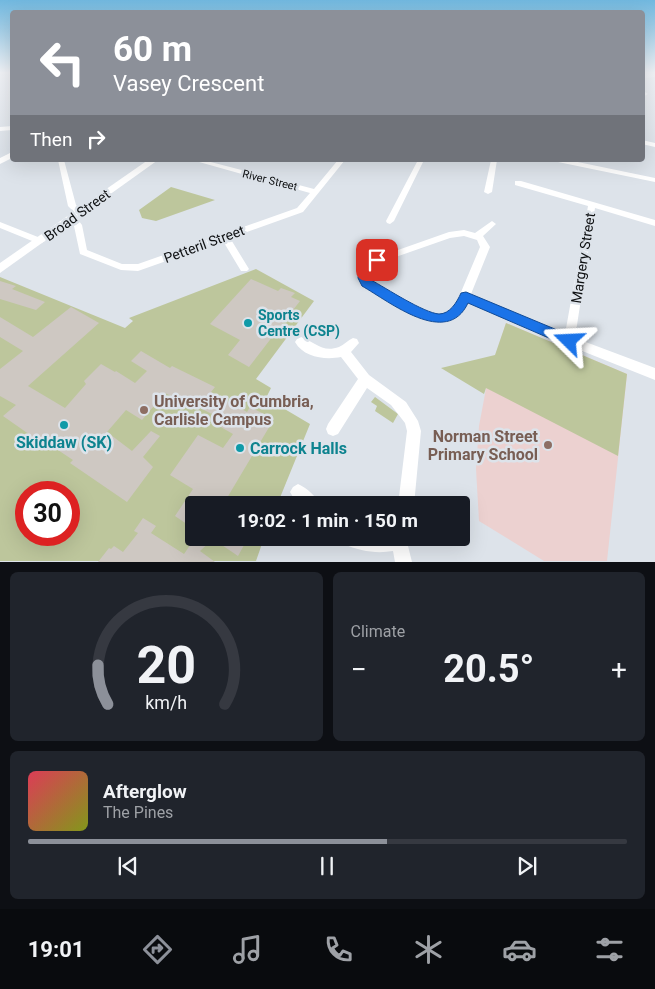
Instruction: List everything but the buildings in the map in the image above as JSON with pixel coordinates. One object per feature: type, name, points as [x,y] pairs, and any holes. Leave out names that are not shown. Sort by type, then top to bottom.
[{"type":"street","points":[[61,162],[75,215]]},
{"type":"street","name":"Broad Street","points":[[0,269],[151,162]]},
{"type":"street","name":"River Street","points":[[203,162],[316,192]]},
{"type":"street","name":"Petteril Street","points":[[75,215],[83,252],[127,268],[146,266],[300,210],[340,162]]},
{"type":"street","points":[[390,221],[420,162]]},
{"type":"street","points":[[488,192],[494,162]]},
{"type":"street","points":[[571,162],[655,180]]},
{"type":"street","points":[[518,183],[655,222]]},
{"type":"street","name":"Margery Street","points":[[569,341],[592,204]]},
{"type":"street","points":[[477,236],[485,248],[466,296],[455,313],[439,319],[424,315],[366,283],[363,272],[367,264],[453,234],[477,236],[492,224]]},
{"type":"street","points":[[0,225],[40,241]]},
{"type":"street","points":[[225,237],[244,269]]},
{"type":"street","points":[[466,296],[569,341],[655,374]]},
{"type":"street","points":[[301,342],[313,351],[322,354],[349,347],[365,379],[403,406],[412,422],[414,431],[407,496]]},
{"type":"street","points":[[333,429],[365,379]]},
{"type":"street","points":[[298,492],[302,496]]},
{"type":"street","points":[[402,546],[404,562]]},
{"type":"shaded area","name":"Norman Street Primary School","points":[[506,323],[627,374],[607,561],[544,561],[479,521],[476,469],[479,426],[488,378]]},
{"type":"green space","points":[[171,187],[215,200],[156,221],[142,218],[139,210]]},
{"type":"green space","name":"University of Cumbria, Carlisle Campus","points":[[256,269],[314,301],[256,379],[271,388],[266,398],[310,424],[281,496],[185,496],[185,546],[261,546],[256,561],[0,561],[0,277],[125,328],[133,321],[129,318]]},
{"type":"green space","points":[[506,323],[627,374],[618,456],[486,388],[484,394],[441,368],[495,355]]},
{"type":"green space","points":[[375,397],[398,414],[393,423],[375,411],[377,406],[371,402]]},
{"type":"place","name":"Sports Centre (CSP)","points":[[248,323]]},
{"type":"place","name":"University of Cumbria, Carlisle Campus","points":[[144,410]]},
{"type":"place","name":"Skiddaw (SK)","points":[[64,425]]},
{"type":"place","name":"Norman Street Primary School","points":[[548,445]]},
{"type":"place","name":"Carrock Halls","points":[[240,448]]},
{"type":"route","points":[[377,260],[367,264],[364,268],[363,272],[366,283],[424,315],[439,319],[449,317],[460,307],[466,296],[508,316],[569,341]]}]
